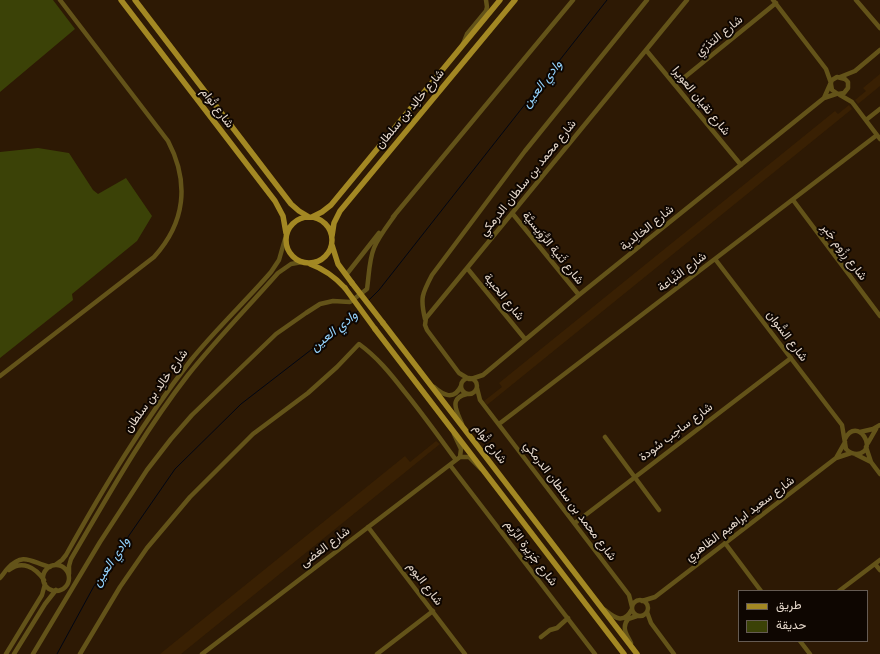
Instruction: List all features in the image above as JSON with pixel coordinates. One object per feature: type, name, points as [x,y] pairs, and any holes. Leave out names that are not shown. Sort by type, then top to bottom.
[{"type":"main road","name":"شارع تُوام","points":[[121,0],[275,201],[283,216],[286,236]]},
{"type":"main road","name":"شارع تُوام","points":[[135,0],[291,204],[299,211],[310,217]]},
{"type":"main road","name":"شارع خالِد بن سلطان","points":[[310,217],[322,212],[331,205],[500,0]]},
{"type":"main road","name":"شارع خالِد بن سلطان","points":[[332,236],[334,223],[340,211],[515,0]]},
{"type":"main road","points":[[310,217],[319,219],[330,229],[332,245],[326,256],[321,260],[308,264],[292,256],[286,245],[286,236],[293,223],[298,219],[310,217]]},
{"type":"main road","name":"شارع تُوام","points":[[332,245],[335,258],[346,275],[636,653]]},
{"type":"main road","name":"شارع تُوام","points":[[308,264],[325,271],[344,288],[624,654]]},
{"type":"street","points":[[0,376],[154,258],[172,232],[178,217],[181,202],[182,191],[180,170],[168,141],[60,0]]},
{"type":"street","points":[[462,46],[467,34],[486,11],[486,0]]},
{"type":"street","points":[[346,275],[573,0]]},
{"type":"street","points":[[468,394],[462,390],[459,373],[425,327],[421,304],[432,275],[525,152],[647,0]]},
{"type":"street","name":"شارع محمد بن سلطان الدرمكي","points":[[425,320],[687,0]]},
{"type":"street","points":[[856,0],[880,28]]},
{"type":"street","points":[[775,1],[826,69],[832,90],[852,102]]},
{"type":"street","name":"شارع التذرّي","points":[[676,85],[775,1]]},
{"type":"street","name":"شارع نقيان العويرا","points":[[646,50],[741,165]]},
{"type":"street","points":[[831,83],[834,78],[855,71],[880,50]]},
{"type":"street","points":[[826,69],[840,77],[845,78],[852,102],[879,137]]},
{"type":"street","points":[[837,94],[844,93],[855,71]]},
{"type":"street","name":"شارع الخالِدية","points":[[824,98],[831,83]]},
{"type":"street","name":"شارع الخالِدية","points":[[477,387],[483,375],[579,295],[824,98],[837,94]]},
{"type":"street","points":[[866,120],[880,109]]},
{"type":"street","name":"شارع النَّباعة","points":[[499,424],[793,200],[879,137]]},
{"type":"street","name":"شارع رِزُوم جَبِر","points":[[793,200],[880,316]]},
{"type":"street","name":"شارع ثَنية الرُّوَيسيَّة","points":[[512,213],[579,295]]},
{"type":"street","points":[[33,654],[100,542],[147,470],[171,438],[202,405],[276,334],[320,304],[333,301],[350,302],[367,289],[370,262],[374,248],[378,239],[395,215]]},
{"type":"street","name":"شارع خالِد بن سلطان","points":[[53,566],[62,560],[66,555],[122,458],[160,401],[204,344],[271,272],[279,260],[286,236]]},
{"type":"street","name":"شارع السُّوان","points":[[715,259],[842,425],[845,441]]},
{"type":"street","name":"شارع خالِد بن سلطان","points":[[68,574],[71,559],[135,450],[177,390],[210,349],[278,273],[291,264],[302,262]]},
{"type":"street","name":"شارع الحبية","points":[[467,268],[525,339]]},
{"type":"street","points":[[80,654],[120,587],[146,548],[190,497],[253,434],[308,393],[337,367],[359,344],[393,376],[456,460]]},
{"type":"street","name":"شارع ساحِب سُودة","points":[[575,523],[791,358]]},
{"type":"street","points":[[459,373],[475,382],[477,387],[473,393],[458,398],[455,404],[457,414],[465,429]]},
{"type":"street","name":"شارع الخالِدية","points":[[470,379],[483,375]]},
{"type":"street","points":[[429,383],[441,393],[447,395],[456,394],[464,380],[470,379]]},
{"type":"street","name":"شارع محمد بن سلطان الدرمكي","points":[[477,387],[480,400]]},
{"type":"street","name":"شارع محمد بن سلطان الدرمكي","points":[[468,394],[480,400],[575,523],[629,595],[632,608]]},
{"type":"street","name":"شارع السُّوان","points":[[842,425],[858,432]]},
{"type":"street","points":[[871,462],[853,454],[846,449],[845,441],[849,434],[878,426]]},
{"type":"street","points":[[853,454],[861,453],[878,426]]},
{"type":"street","points":[[453,430],[461,448],[460,457],[469,457],[475,465],[483,470]]},
{"type":"street","points":[[858,432],[865,437],[871,462],[880,474]]},
{"type":"street","points":[[605,437],[659,510]]},
{"type":"street","name":"شارع سعيد ابراهيم الظاهري","points":[[836,458],[845,441]]},
{"type":"street","name":"شارع سعيد ابراهيم الظاهري","points":[[641,601],[655,596],[836,458],[853,454]]},
{"type":"street","name":"شارع الغضى","points":[[202,654],[460,457]]},
{"type":"street","name":"شارع جَزِيرة الرِّيم","points":[[450,464],[595,654]]},
{"type":"street","name":"شارع البوم","points":[[368,527],[465,654]]},
{"type":"street","points":[[725,543],[760,590]]},
{"type":"street","points":[[23,558],[64,568],[68,574],[69,580],[63,588],[56,590],[50,589],[34,569],[23,565],[13,567],[1,577],[14,562],[23,558]]},
{"type":"street","points":[[840,590],[880,560]]},
{"type":"street","points":[[875,564],[880,570]]},
{"type":"street","points":[[6,654],[44,591],[44,574],[53,566]]},
{"type":"street","points":[[14,654],[45,604],[56,590]]},
{"type":"street","name":"شارع محمد بن سلطان الدرمكي","points":[[629,595],[641,601]]},
{"type":"street","name":"شارع سعيد ابراهيم الظاهري","points":[[647,610],[655,596]]},
{"type":"street","points":[[602,608],[619,619],[628,616],[636,601],[641,601],[646,604],[651,623],[674,654]]},
{"type":"street","points":[[632,608],[634,613],[651,623]]},
{"type":"street","points":[[636,653],[624,628],[628,619],[644,615],[647,610]]},
{"type":"street","points":[[377,654],[433,612]]},
{"type":"street","points":[[541,637],[550,630],[556,628],[568,618]]},
{"type":"street","points":[[801,642],[810,654]]},
{"type":"shaded area","points":[[880,74],[880,86],[858,104],[855,100],[866,91],[863,88]]},
{"type":"shaded area","points":[[849,105],[852,109],[487,405],[484,401],[502,387],[499,383],[835,111],[838,114]]},
{"type":"shaded area","points":[[436,441],[440,444],[181,654],[160,654],[405,456],[410,462]]},
{"type":"green space","points":[[0,0],[53,0],[75,29],[0,92]]},
{"type":"green space","points":[[38,148],[69,153],[93,190],[98,194],[126,178],[152,216],[137,241],[72,294],[73,300],[0,358],[0,152]]},
{"type":"waterway","name":"وادي العين","points":[[369,300],[379,290],[607,0]]},
{"type":"waterway","name":"وادي العين","points":[[57,654],[94,586],[175,469],[241,404],[351,319],[358,311]]}]
